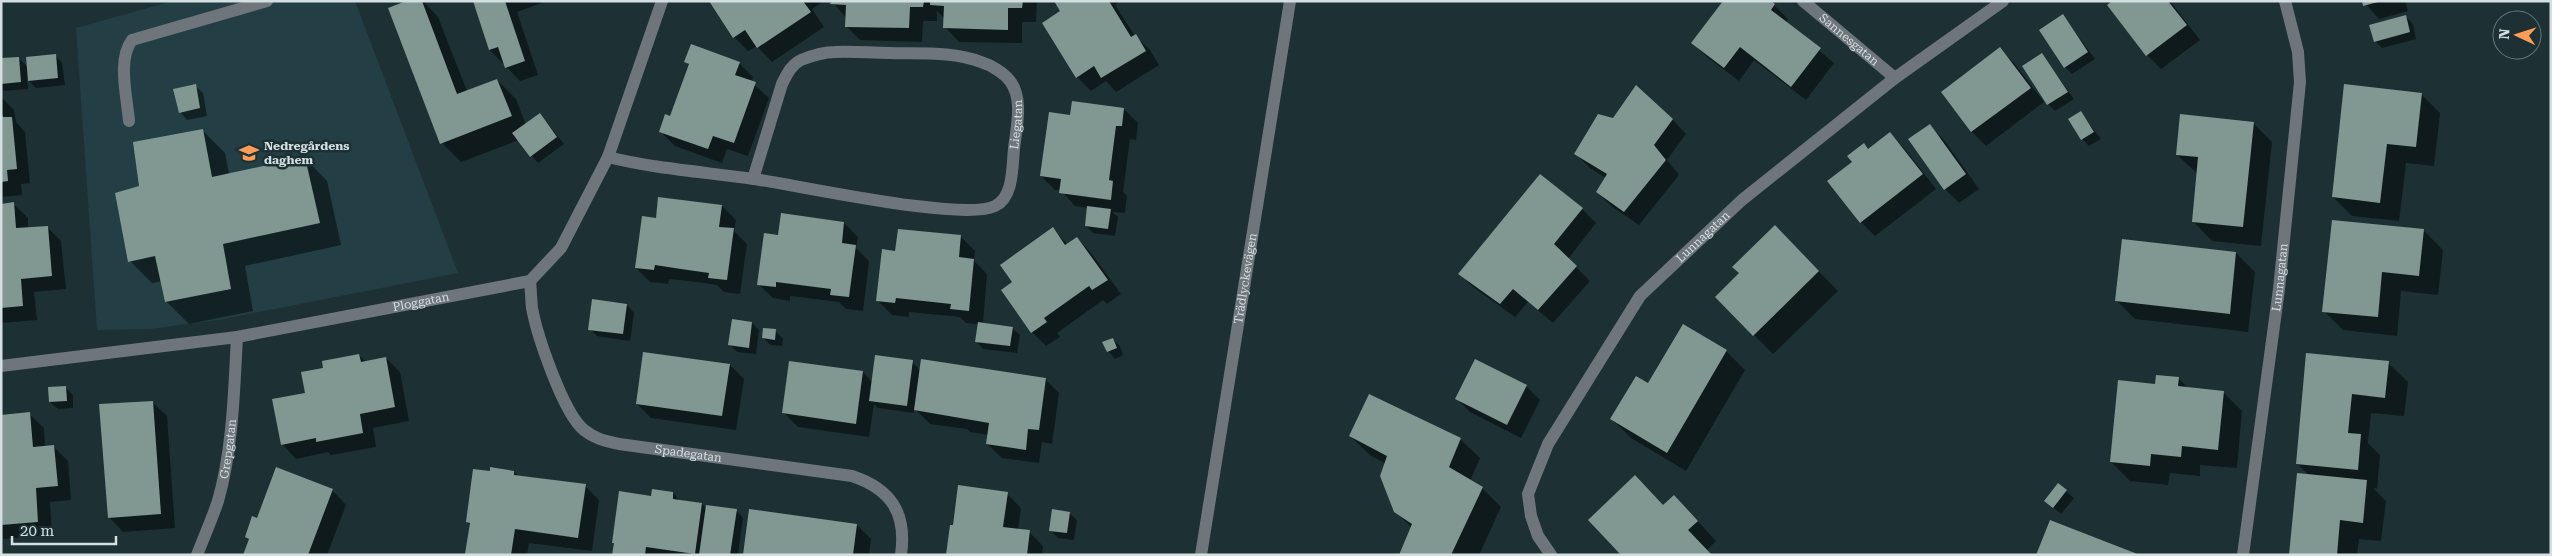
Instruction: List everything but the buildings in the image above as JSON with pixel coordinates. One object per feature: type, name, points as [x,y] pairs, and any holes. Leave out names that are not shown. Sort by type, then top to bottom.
[{"type":"street","points":[[129,121],[124,60],[126,48],[132,40],[266,1]]},
{"type":"street","points":[[530,281],[561,248],[608,157],[662,1]]},
{"type":"street","name":"Trädlyckevägen","points":[[1201,555],[1290,1]]},
{"type":"street","name":"Sannesgatan","points":[[1803,1],[1895,78]]},
{"type":"street","name":"Lunnagatan","points":[[1551,555],[1538,536],[1531,516],[1528,494],[1548,444],[1640,296],[1742,200],[1895,78],[2003,1]]},
{"type":"street","name":"Lunnagatan","points":[[2243,555],[2279,289],[2300,82],[2298,52],[2285,1]]},
{"type":"street","name":"Liegatan","points":[[608,157],[642,165],[753,179],[950,209],[996,206],[1005,196],[1010,183],[1018,109],[1016,94],[1010,81],[997,70],[982,62],[960,56],[834,52],[812,56],[799,61],[790,69],[782,84],[753,179]]},
{"type":"street","name":"Ploggatan","points":[[1,366],[236,337],[530,281]]},
{"type":"street","name":"Spadegatan","points":[[530,281],[532,307],[548,362],[570,411],[583,429],[598,439],[619,444],[852,476],[869,482],[880,488],[895,507],[902,523],[904,537],[901,555]]},
{"type":"street","name":"Grepgatan","points":[[197,555],[218,501],[227,459],[236,337]]},
{"type":"shaded area","name":"Nedregårdens daghem","points":[[173,1],[355,1],[458,273],[218,320],[150,329],[97,330],[76,28]]},
{"type":"place","name":"Nedregårdens daghem","points":[[249,153]]}]
